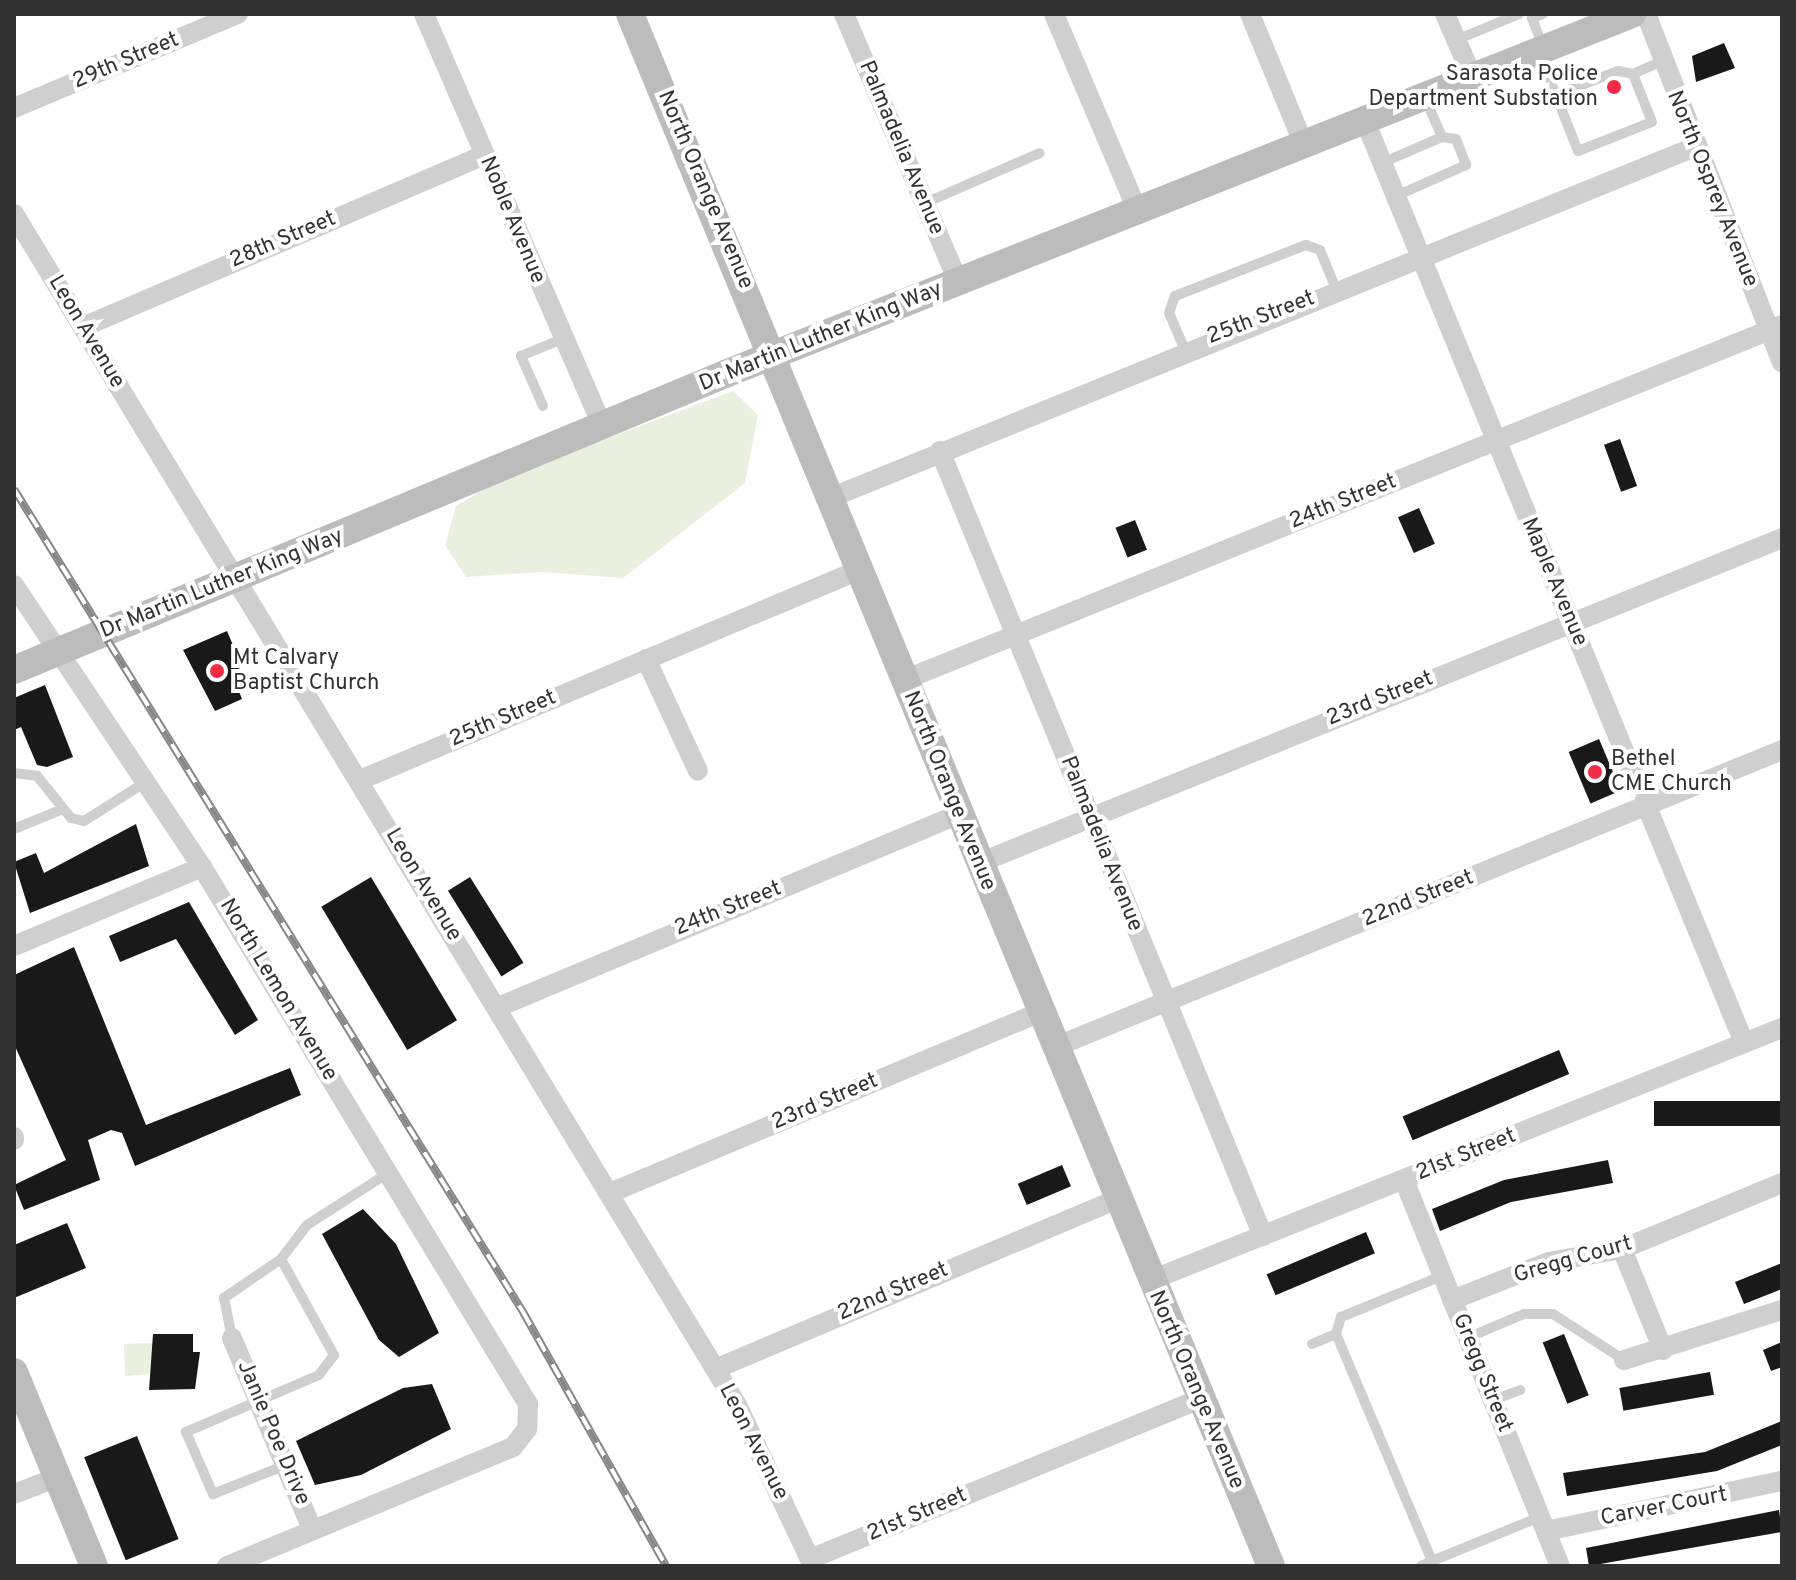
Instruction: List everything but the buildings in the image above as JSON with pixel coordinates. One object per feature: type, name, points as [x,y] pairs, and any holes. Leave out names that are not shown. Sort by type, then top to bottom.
[{"type":"street","name":"29th Street","points":[[14,108],[238,14]]},
{"type":"street","name":"Noble Avenue","points":[[424,14],[602,426]]},
{"type":"street","name":"North Orange Avenue","points":[[630,14],[775,355],[859,570],[1149,1281],[1202,1398],[1271,1566]]},
{"type":"street","name":"Palmadelia Avenue","points":[[844,14],[959,283]]},
{"type":"street","points":[[1054,14],[1138,212]]},
{"type":"street","points":[[1250,14],[1304,145]]},
{"type":"street","points":[[1445,14],[1472,76]]},
{"type":"street","name":"Dr Martin Luther King Way","points":[[14,670],[775,355],[1632,14]]},
{"type":"street","name":"North Osprey Avenue","points":[[1646,14],[1660,62],[1695,147],[1776,327],[1782,362]]},
{"type":"street","name":"Maple Avenue","points":[[1365,121],[1744,1043]]},
{"type":"street","name":"25th Street","points":[[830,498],[1184,348],[1695,147]]},
{"type":"street","name":"28th Street","points":[[83,327],[484,155]]},
{"type":"street","name":"Leon Avenue","points":[[14,214],[715,1369],[812,1563]]},
{"type":"street","name":"24th Street","points":[[904,680],[1776,327]]},
{"type":"street","name":"Palmadelia Avenue","points":[[940,451],[1263,1236]]},
{"type":"street","name":"23rd Street","points":[[979,863],[1782,538]]},
{"type":"street","name":"25th Street","points":[[360,780],[859,570]]},
{"type":"street","name":"North Lemon Avenue","points":[[14,585],[54,653],[202,867],[528,1404],[527,1429],[513,1447],[312,1529]]},
{"type":"street","points":[[646,659],[698,771]]},
{"type":"street","name":"22nd Street","points":[[1055,1047],[1782,750]]},
{"type":"street","name":"24th Street","points":[[498,1007],[959,814]]},
{"type":"street","points":[[14,946],[202,867]]},
{"type":"street","name":"23rd Street","points":[[610,1193],[1039,1013]]},
{"type":"street","name":"21st Street","points":[[1149,1281],[1782,1028]]},
{"type":"street","name":"Gregg Street","points":[[1404,1180],[1560,1566]]},
{"type":"street","name":"Gregg Court","points":[[1452,1300],[1549,1262],[1622,1249],[1782,1183]]},
{"type":"street","name":"22nd Street","points":[[715,1369],[1117,1199]]},
{"type":"street","points":[[1622,1249],[1663,1350]]},
{"type":"street","points":[[1624,1360],[1782,1310]]},
{"type":"street","name":"Janie Poe Drive","points":[[232,1338],[312,1529]]},
{"type":"street","points":[[14,1372],[94,1566]]},
{"type":"street","name":"21st Street","points":[[812,1563],[1202,1398]]},
{"type":"street","points":[[14,1494],[58,1477]]},
{"type":"street","name":"Carver Court","points":[[1543,1524],[1782,1481]]},
{"type":"street","points":[[227,1566],[312,1529]]},
{"type":"lane","points":[[1456,40],[1529,15],[1578,151],[1652,122],[1633,74]]},
{"type":"lane","points":[[1556,95],[1618,71],[1633,74],[1660,62]]},
{"type":"lane","points":[[1424,96],[1442,137]]},
{"type":"lane","points":[[1382,163],[1442,137],[1456,139],[1466,165],[1396,196]]},
{"type":"lane","points":[[925,203],[1040,153]]},
{"type":"lane","points":[[1184,348],[1169,313],[1175,296],[1306,245],[1320,250],[1336,289]]},
{"type":"lane","points":[[543,406],[521,356],[562,339]]},
{"type":"lane","points":[[14,773],[37,776],[63,809],[84,821],[146,782]]},
{"type":"lane","points":[[14,829],[63,809]]},
{"type":"lane","points":[[232,1338],[224,1298],[281,1259],[307,1225],[389,1172]]},
{"type":"lane","points":[[281,1259],[335,1352],[319,1375],[186,1432],[210,1493],[286,1465]]},
{"type":"lane","points":[[1442,1276],[1341,1317],[1336,1334],[1427,1564],[1543,1524]]},
{"type":"lane","points":[[1467,1338],[1524,1314],[1553,1314],[1624,1360]]},
{"type":"lane","points":[[1312,1344],[1336,1334]]},
{"type":"lane","points":[[1493,1400],[1520,1390]]},
{"type":"green space","points":[[733,391],[758,415],[745,483],[623,578],[542,572],[466,577],[445,545],[456,506],[504,477]]},
{"type":"green space","points":[[153,1343],[149,1374],[125,1376],[124,1344]]},
{"type":"railway","points":[[14,489],[523,1312],[666,1566]]},
{"type":"place","name":"Sarasota Police Department Substation","points":[[1614,87]]},
{"type":"place","name":"Mt Calvary Baptist Church","points":[[217,671]]},
{"type":"place","name":"Bethel CME Church","points":[[1595,772]]}]
